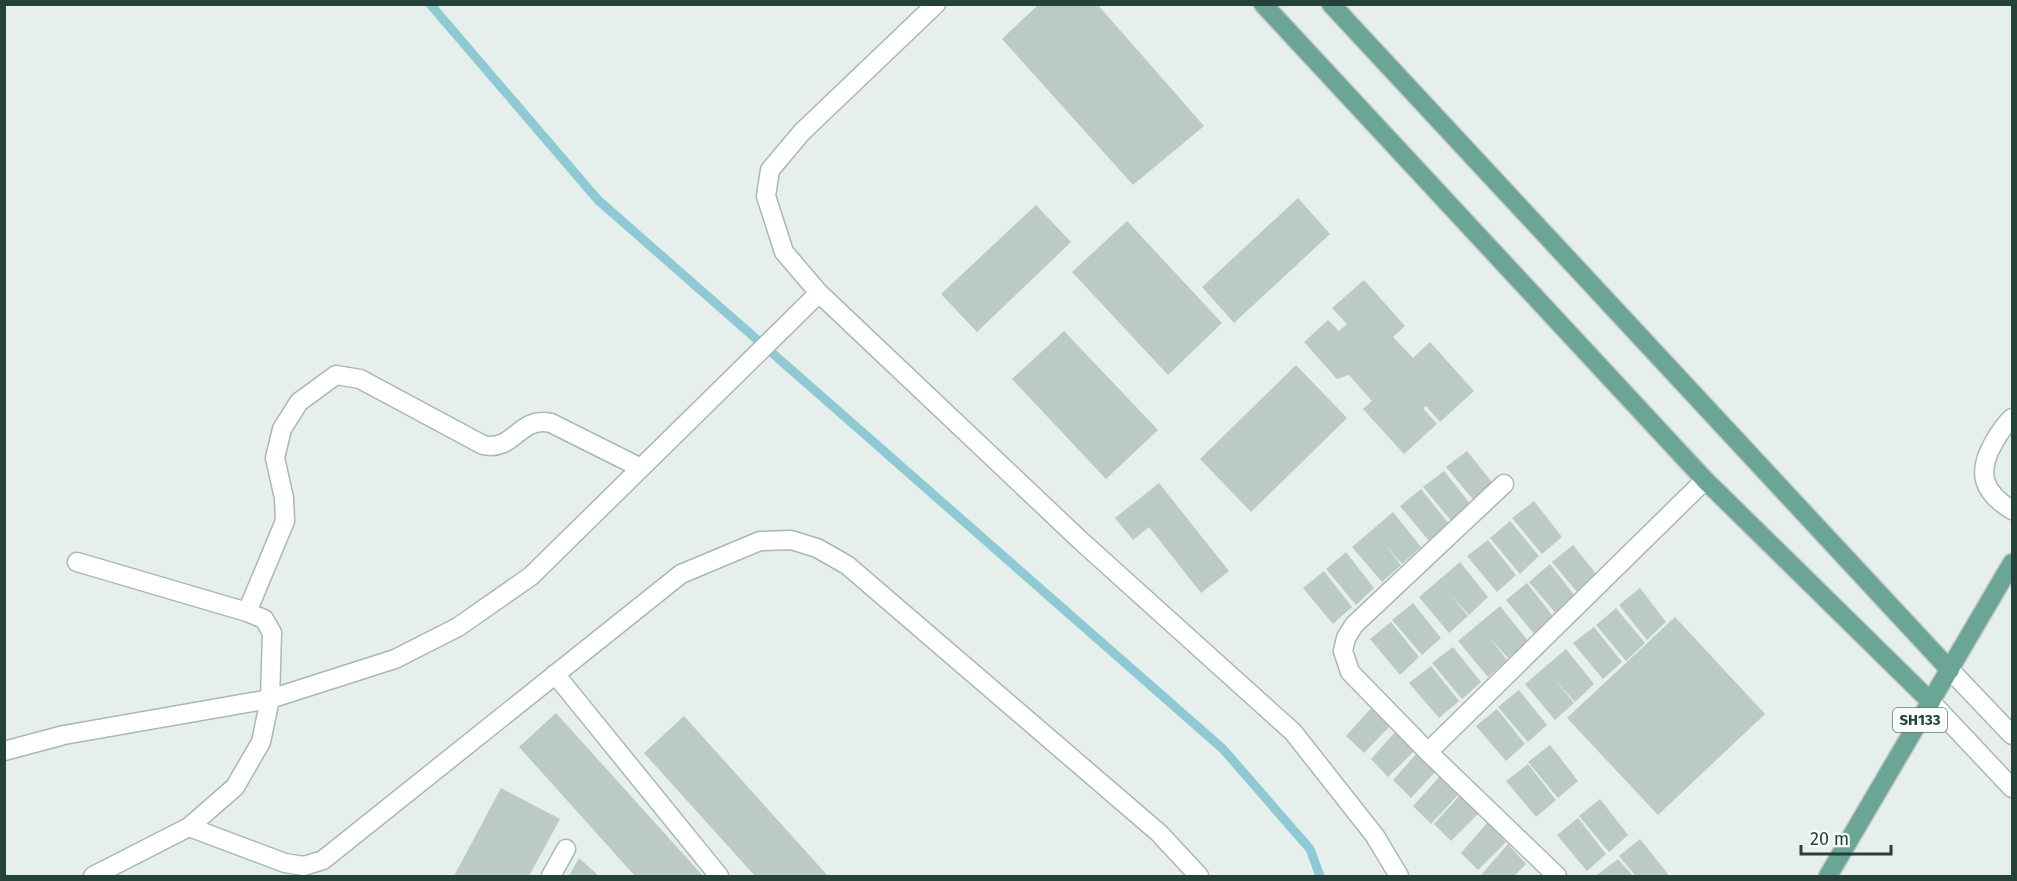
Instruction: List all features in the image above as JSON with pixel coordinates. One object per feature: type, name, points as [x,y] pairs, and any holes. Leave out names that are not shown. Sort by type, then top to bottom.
[{"type":"main road","points":[[1263,4],[1705,480],[1931,702]]},
{"type":"main road","points":[[1331,4],[1950,670]]},
{"type":"main road","name":"SH133","points":[[1828,876],[2013,563]]},
{"type":"street","points":[[936,4],[802,132],[770,170],[766,196],[784,252],[819,292],[1081,542],[1293,732],[1375,836],[1399,876]]},
{"type":"street","points":[[4,751],[64,735],[270,699],[395,659],[458,627],[531,576],[819,292]]},
{"type":"street","points":[[248,612],[285,521],[284,498],[274,458],[282,429],[299,402],[336,375],[360,379],[483,445],[501,446],[531,423],[542,421],[551,423],[641,468]]},
{"type":"street","points":[[2013,418],[1998,435],[1984,459],[1984,472],[1985,483],[1991,494],[2013,510]]},
{"type":"street","points":[[1428,753],[1705,480]]},
{"type":"street","points":[[1504,484],[1354,625],[1346,638],[1343,651],[1350,672],[1428,753],[1557,876]]},
{"type":"street","points":[[189,827],[285,863],[304,866],[323,860],[681,574],[760,541],[791,540],[817,548],[847,565],[1160,833],[1199,876]]},
{"type":"street","points":[[77,562],[248,612],[264,620],[272,633],[270,699],[261,742],[235,787],[189,827],[93,876]]},
{"type":"street","points":[[1950,670],[2013,735]]},
{"type":"street","points":[[555,674],[719,876]]},
{"type":"street","points":[[1931,702],[2013,788]]},
{"type":"street","points":[[551,876],[566,849]]},
{"type":"building","points":[[1039,4],[1097,4],[1204,126],[1133,185],[1002,39]]},
{"type":"building","points":[[1298,198],[1330,234],[1234,323],[1202,287]]},
{"type":"building","points":[[1036,205],[1071,242],[977,332],[941,294]]},
{"type":"building","points":[[1127,221],[1222,323],[1168,375],[1072,272]]},
{"type":"building","points":[[1364,280],[1405,326],[1393,337],[1413,358],[1430,342],[1474,391],[1440,422],[1426,406],[1423,408],[1437,424],[1404,454],[1363,409],[1372,401],[1349,375],[1337,379],[1304,342],[1328,320],[1339,331],[1347,324],[1332,308]]},
{"type":"building","points":[[1064,331],[1158,430],[1106,479],[1012,379]]},
{"type":"building","points":[[1296,365],[1347,418],[1251,512],[1200,459]]},
{"type":"building","points":[[1467,451],[1495,486],[1476,503],[1446,467]]},
{"type":"building","points":[[1444,471],[1472,506],[1453,523],[1423,487]]},
{"type":"building","points":[[1159,483],[1229,571],[1201,593],[1149,527],[1133,540],[1115,518]]},
{"type":"building","points":[[1421,489],[1449,524],[1430,542],[1400,506]]},
{"type":"building","points":[[1534,501],[1562,537],[1542,554],[1512,518]]},
{"type":"building","points":[[1393,512],[1421,547],[1402,564],[1383,542],[1401,565],[1382,582],[1352,547]]},
{"type":"building","points":[[1510,521],[1539,556],[1520,574],[1490,538]]},
{"type":"building","points":[[1488,540],[1516,575],[1497,592],[1467,556]]},
{"type":"building","points":[[1573,545],[1601,580],[1582,598],[1552,562]]},
{"type":"building","points":[[1346,552],[1374,588],[1356,605],[1326,569]]},
{"type":"building","points":[[1460,562],[1488,597],[1469,615],[1449,593],[1468,616],[1449,633],[1419,597]]},
{"type":"building","points":[[1550,564],[1578,600],[1559,617],[1529,582]]},
{"type":"building","points":[[1324,571],[1352,607],[1333,624],[1303,588]]},
{"type":"building","points":[[1527,583],[1555,619],[1536,636],[1506,600]]},
{"type":"building","points":[[1640,588],[1666,622],[1647,640],[1619,605]]},
{"type":"building","points":[[1413,603],[1441,638],[1422,655],[1392,620]]},
{"type":"building","points":[[1500,606],[1528,641],[1508,658],[1489,637],[1507,660],[1488,677],[1458,641]]},
{"type":"building","points":[[1616,608],[1645,643],[1626,661],[1596,625]]},
{"type":"building","points":[[1675,617],[1765,714],[1658,815],[1567,718]]},
{"type":"building","points":[[1391,622],[1419,657],[1400,675],[1370,639]]},
{"type":"building","points":[[1594,627],[1622,662],[1603,679],[1573,643]]},
{"type":"building","points":[[1453,647],[1481,682],[1462,699],[1432,663]]},
{"type":"building","points":[[1566,649],[1594,684],[1575,702],[1555,680],[1574,703],[1555,720],[1525,684]]},
{"type":"building","points":[[1431,666],[1459,701],[1439,718],[1409,683]]},
{"type":"building","points":[[1519,690],[1547,725],[1528,742],[1498,707]]},
{"type":"building","points":[[1374,705],[1391,725],[1364,753],[1346,736]]},
{"type":"building","points":[[1497,709],[1525,744],[1506,761],[1476,726]]},
{"type":"building","points":[[556,713],[703,876],[635,876],[519,747]]},
{"type":"building","points":[[684,716],[828,876],[755,876],[644,753]]},
{"type":"building","points":[[1398,729],[1416,749],[1388,777],[1371,759]]},
{"type":"building","points":[[1550,745],[1578,781],[1558,798],[1528,762]]},
{"type":"building","points":[[1420,750],[1438,769],[1411,798],[1393,780]]},
{"type":"building","points":[[1528,764],[1556,800],[1536,817],[1506,781]]},
{"type":"building","points":[[1440,776],[1458,795],[1431,824],[1413,806]]},
{"type":"building","points":[[501,788],[560,819],[529,876],[454,876]]},
{"type":"building","points":[[1461,794],[1479,813],[1451,841],[1434,824]]},
{"type":"building","points":[[1600,799],[1628,835],[1609,852],[1579,816]]},
{"type":"building","points":[[1578,818],[1606,854],[1587,871],[1557,835]]},
{"type":"building","points":[[1488,822],[1506,842],[1478,870],[1461,853]]},
{"type":"building","points":[[1640,839],[1668,874],[1666,876],[1636,876],[1619,856]]},
{"type":"building","points":[[1508,844],[1526,864],[1514,876],[1482,876],[1481,875]]},
{"type":"building","points":[[579,858],[599,876],[569,876]]},
{"type":"building","points":[[1618,859],[1633,876],[1597,875]]},
{"type":"waterway","points":[[430,4],[598,200],[1223,749],[1310,849],[1320,876]]}]
